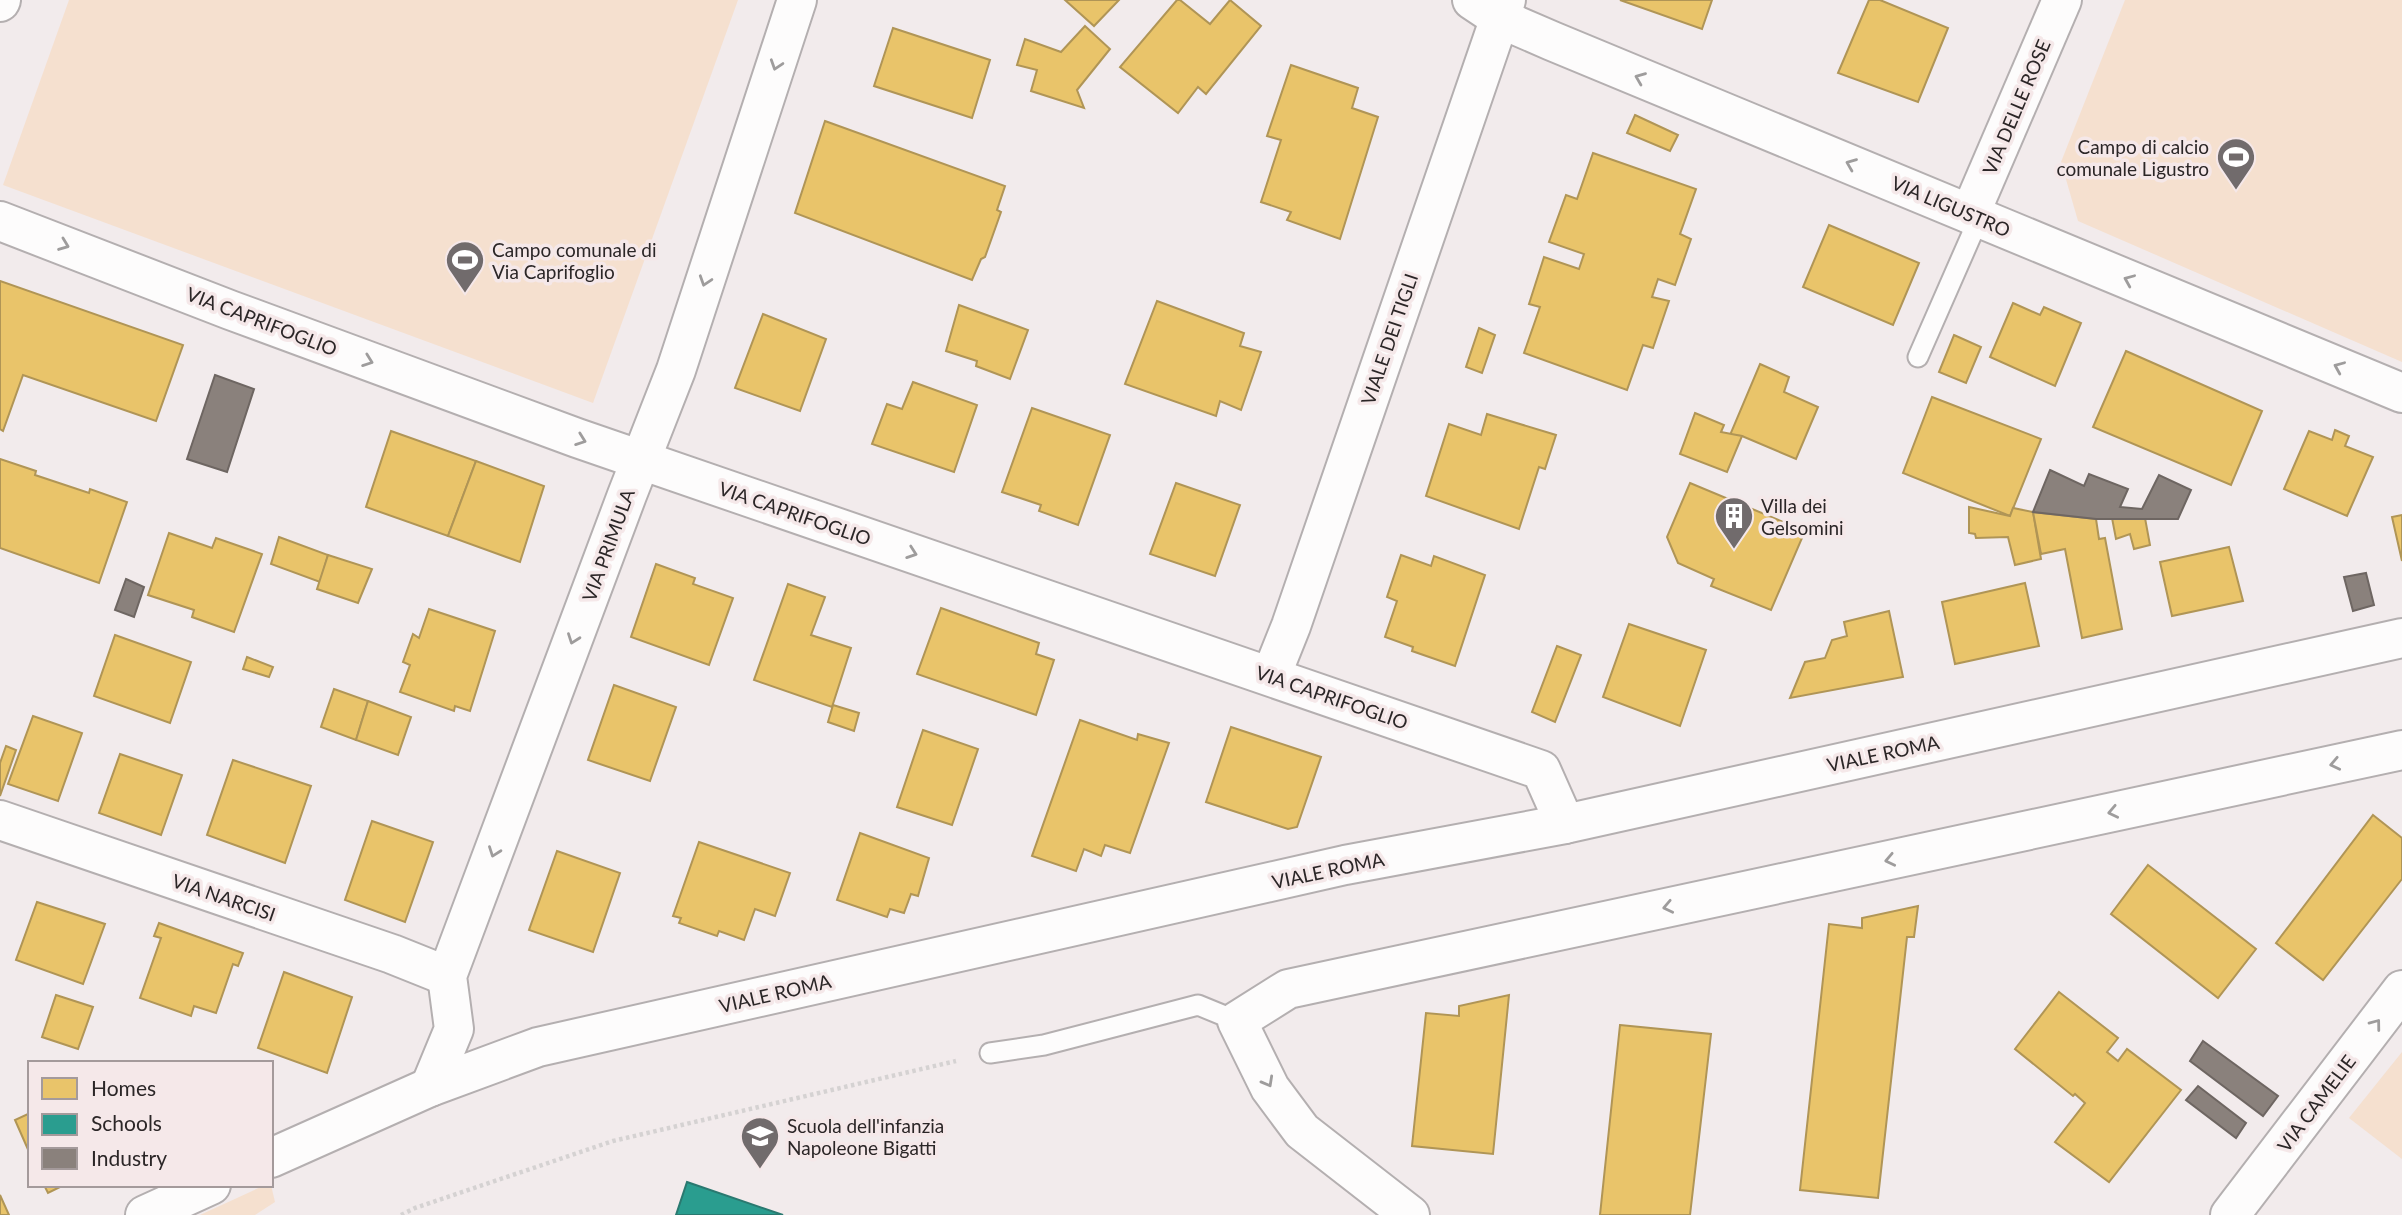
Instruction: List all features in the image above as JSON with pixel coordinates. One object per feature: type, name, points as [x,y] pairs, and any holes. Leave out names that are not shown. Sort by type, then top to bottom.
[{"type":"street","name":"VIA PRIMULA","points":[[430,1087],[454,1029],[447,976],[676,370],[797,0]]},
{"type":"street","name":"VIA DELLE ROSE","points":[[1975,216],[2062,0]]},
{"type":"street","name":"VIA LIGUSTRO","points":[[1492,6],[1975,216],[2402,393]]},
{"type":"street","name":"VIALE DEI TIGLI","points":[[1271,676],[1300,600],[1492,6]]},
{"type":"street","name":"VIA CAPRIFOGLIO","points":[[0,220],[230,310],[640,460],[1541,769],[1565,824]]},
{"type":"street","name":"VIALE ROMA","points":[[273,1157],[430,1087],[538,1047],[1332,868],[1565,824],[2402,638]]},
{"type":"street","points":[[1409,1215],[1302,1131],[1270,1088],[1237,1021],[1288,989],[2402,750]]},
{"type":"street","name":"VIA NARCISI","points":[[0,820],[393,954],[447,976]]},
{"type":"street","name":"VIA CAMELIE","points":[[2230,1215],[2402,990]]},
{"type":"street","points":[[145,1215],[207,1187]]},
{"type":"lane","points":[[1918,357],[1975,216]]},
{"type":"lane","points":[[990,1053],[1044,1045],[1198,1005],[1237,1021]]},
{"type":"path","points":[[401,1215],[613,1141],[990,1053]]},
{"type":"shaded area","name":"Campo comunale di Via Caprifoglio","points":[[69,0],[738,0],[593,403],[3,185]]},
{"type":"shaded area","name":"Campo di calcio comunale Ligustro","points":[[2125,0],[2402,0],[2402,362],[2078,221],[2061,162]]},
{"type":"shaded area","points":[[2402,1052],[2402,1159],[2349,1118]]},
{"type":"shaded area","points":[[261,1187],[271,1187],[275,1202],[255,1215],[200,1215]]},
{"type":"building: Homes","points":[[1065,0],[1119,0],[1094,26]]},
{"type":"building: Homes","points":[[1177,0],[1210,24],[1230,0],[1261,26],[1206,94],[1198,87],[1178,113],[1120,67]]},
{"type":"building: Homes","points":[[1620,0],[1712,0],[1702,29]]},
{"type":"building: Homes","points":[[1869,0],[1880,0],[1948,28],[1918,102],[1838,73]]},
{"type":"building: Homes","points":[[1085,26],[1110,49],[1077,90],[1084,108],[1031,91],[1037,70],[1017,65],[1025,39],[1061,52]]},
{"type":"building: Homes","points":[[893,28],[990,60],[972,118],[874,86]]},
{"type":"building: Homes","points":[[1291,65],[1358,88],[1352,108],[1378,117],[1340,239],[1287,220],[1291,212],[1261,202],[1281,140],[1267,136]]},
{"type":"building: Homes","points":[[1635,115],[1678,135],[1670,151],[1627,133]]},
{"type":"building: Homes","points":[[825,121],[1005,186],[997,210],[1001,212],[985,257],[981,259],[972,280],[795,213]]},
{"type":"building: Homes","points":[[1593,153],[1696,189],[1680,234],[1691,239],[1675,285],[1658,279],[1652,297],[1669,301],[1653,348],[1643,345],[1627,390],[1524,353],[1540,307],[1529,304],[1544,257],[1579,269],[1584,254],[1549,242],[1566,195],[1577,199]]},
{"type":"building: Homes","points":[[1829,225],[1919,263],[1893,325],[1803,287]]},
{"type":"building: Homes","points":[[0,281],[183,345],[156,421],[23,375],[3,431],[0,429]]},
{"type":"building: Homes","points":[[1157,301],[1244,333],[1240,346],[1261,352],[1241,410],[1220,401],[1216,416],[1125,384]]},
{"type":"building: Homes","points":[[2013,303],[2040,315],[2044,307],[2081,323],[2055,386],[1990,357]]},
{"type":"building: Homes","points":[[959,305],[1028,330],[1010,379],[976,366],[977,361],[946,351]]},
{"type":"building: Homes","points":[[763,314],[826,339],[800,411],[735,388]]},
{"type":"building: Homes","points":[[1479,328],[1495,335],[1482,373],[1466,367]]},
{"type":"building: Homes","points":[[1954,335],[1981,347],[1966,383],[1939,372]]},
{"type":"building: Homes","points":[[2126,351],[2262,411],[2231,485],[2093,427]]},
{"type":"building: Homes","points":[[1760,364],[1789,377],[1784,392],[1818,407],[1796,459],[1742,436],[1730,435]]},
{"type":"building: Homes","points":[[913,382],[977,405],[954,472],[872,444],[887,404],[902,409]]},
{"type":"building: Homes","points":[[1932,397],[2041,439],[2010,516],[1903,473]]},
{"type":"building: Homes","points":[[1032,408],[1110,435],[1078,525],[1039,511],[1041,505],[1002,492]]},
{"type":"building: Homes","points":[[1695,413],[1724,425],[1721,432],[1742,436],[1727,472],[1680,454]]},
{"type":"building: Homes","points":[[1487,414],[1556,435],[1545,469],[1539,467],[1519,529],[1426,496],[1449,424],[1481,435]]},
{"type":"building: Homes","points":[[2335,430],[2349,436],[2345,446],[2373,457],[2347,516],[2284,489],[2309,431],[2332,440]]},
{"type":"building: Homes","points":[[391,431],[476,461],[448,536],[366,507]]},
{"type":"building: Homes","points":[[0,459],[36,471],[35,475],[127,502],[99,583],[0,548]]},
{"type":"building: Homes","points":[[476,461],[544,486],[520,562],[448,536]]},
{"type":"building: Homes","points":[[1176,483],[1240,505],[1215,576],[1150,554]]},
{"type":"building: Homes","name":"Villa dei Gelsomini","points":[[1690,483],[1805,531],[1771,610],[1711,586],[1714,579],[1678,563],[1667,537]]},
{"type":"building: Homes","points":[[1969,507],[2010,516],[2013,508],[2033,512],[2041,559],[2015,565],[2008,537],[1976,538],[1975,534],[1969,533]]},
{"type":"building: Homes","points":[[2033,512],[2096,519],[2099,539],[2105,538],[2122,629],[2082,638],[2065,549],[2041,554]]},
{"type":"building: Homes","points":[[2402,515],[2402,561],[2392,517]]},
{"type":"building: Homes","points":[[2112,518],[2145,518],[2150,545],[2134,549],[2130,534],[2116,539]]},
{"type":"building: Homes","points":[[169,533],[212,548],[216,538],[262,554],[234,632],[192,617],[194,610],[148,595]]},
{"type":"building: Homes","points":[[279,537],[328,555],[320,582],[271,564]]},
{"type":"building: Homes","points":[[2229,547],[2243,601],[2172,616],[2160,562]]},
{"type":"building: Homes","points":[[328,555],[372,569],[358,603],[317,589]]},
{"type":"building: Homes","points":[[1401,555],[1431,566],[1434,556],[1485,575],[1455,666],[1412,651],[1413,647],[1385,637],[1397,601],[1387,597]]},
{"type":"building: Homes","points":[[656,564],[695,578],[693,584],[733,598],[709,665],[631,637]]},
{"type":"building: Homes","points":[[2025,583],[2039,646],[1955,664],[1942,602]]},
{"type":"building: Homes","points":[[788,584],[825,597],[811,635],[851,648],[832,707],[754,680]]},
{"type":"building: Homes","points":[[941,608],[1039,643],[1036,654],[1054,660],[1036,715],[917,674]]},
{"type":"building: Homes","points":[[429,609],[495,631],[470,711],[455,706],[454,711],[400,692],[410,665],[403,662],[413,634],[419,638]]},
{"type":"building: Homes","points":[[1889,611],[1903,677],[1790,698],[1805,662],[1825,658],[1832,640],[1847,636],[1844,622]]},
{"type":"building: Homes","points":[[1629,624],[1706,650],[1680,726],[1603,697]]},
{"type":"building: Homes","points":[[115,635],[191,662],[170,723],[94,696]]},
{"type":"building: Homes","points":[[1557,646],[1581,655],[1555,722],[1532,712]]},
{"type":"building: Homes","points":[[247,657],[273,667],[269,677],[243,669]]},
{"type":"building: Homes","points":[[614,685],[676,707],[650,781],[588,760]]},
{"type":"building: Homes","points":[[334,689],[368,701],[356,740],[321,727]]},
{"type":"building: Homes","points":[[368,701],[411,717],[398,755],[356,740]]},
{"type":"building: Homes","points":[[833,705],[859,713],[854,731],[828,722]]},
{"type":"building: Homes","points":[[33,716],[82,733],[58,801],[8,784]]},
{"type":"building: Homes","points":[[1080,720],[1137,740],[1138,734],[1169,743],[1130,853],[1105,845],[1101,856],[1084,849],[1076,871],[1032,856]]},
{"type":"building: Homes","points":[[1231,727],[1321,757],[1297,827],[1288,829],[1206,802]]},
{"type":"building: Homes","points":[[923,730],[978,749],[952,825],[897,807]]},
{"type":"building: Homes","points":[[6,746],[16,750],[0,796],[0,763]]},
{"type":"building: Homes","points":[[120,754],[182,775],[161,835],[99,813]]},
{"type":"building: Homes","points":[[233,760],[311,786],[285,863],[207,835]]},
{"type":"building: Homes","points":[[2373,815],[2402,838],[2402,879],[2323,980],[2276,943]]},
{"type":"building: Homes","points":[[372,821],[433,842],[405,922],[345,900]]},
{"type":"building: Homes","points":[[860,833],[929,858],[918,896],[911,894],[904,913],[890,909],[887,917],[837,900]]},
{"type":"building: Homes","points":[[699,842],[790,873],[775,916],[755,909],[744,940],[719,931],[717,936],[679,923],[681,918],[673,916]]},
{"type":"building: Homes","points":[[557,851],[620,873],[593,952],[529,930]]},
{"type":"building: Homes","points":[[2148,865],[2256,949],[2218,998],[2111,914]]},
{"type":"building: Homes","points":[[37,902],[105,924],[83,984],[16,960]]},
{"type":"building: Homes","points":[[1918,906],[1914,937],[1907,937],[1878,1198],[1800,1190],[1829,924],[1862,928],[1862,918]]},
{"type":"building: Homes","points":[[159,923],[243,953],[238,966],[233,964],[216,1013],[194,1006],[191,1016],[140,998],[161,938],[154,936]]},
{"type":"building: Homes","points":[[284,972],[352,997],[327,1073],[258,1048]]},
{"type":"building: Homes","points":[[2059,992],[2118,1038],[2107,1052],[2118,1061],[2127,1049],[2181,1090],[2109,1182],[2055,1142],[2085,1103],[2015,1049]]},
{"type":"building: Homes","points":[[56,995],[93,1007],[78,1049],[42,1037]]},
{"type":"building: Homes","points":[[1509,995],[1493,1154],[1412,1146],[1426,1013],[1459,1016],[1459,1006]]},
{"type":"building: Homes","points":[[1620,1025],[1711,1034],[1690,1215],[1600,1215]]},
{"type":"building: Homes","points":[[28,1114],[28,1149],[15,1120]]},
{"type":"building: Homes","points":[[45,1187],[60,1187],[48,1193]]},
{"type":"building: Homes","points":[[0,1195],[9,1215],[0,1215]]},
{"type":"building: Schools","points":[[687,1182],[783,1215],[676,1215]]},
{"type":"building: Industry","points":[[215,375],[254,389],[227,472],[187,459]]},
{"type":"building: Industry","points":[[2050,470],[2084,486],[2089,474],[2128,489],[2120,507],[2142,509],[2159,475],[2191,490],[2178,519],[2096,519],[2033,512]]},
{"type":"building: Industry","points":[[2366,573],[2374,605],[2353,611],[2344,577]]},
{"type":"building: Industry","points":[[126,579],[144,587],[134,617],[115,610]]},
{"type":"building: Industry","points":[[2203,1041],[2278,1096],[2263,1116],[2190,1061]]},
{"type":"building: Industry","points":[[2198,1086],[2246,1123],[2236,1138],[2186,1100]]},
{"type":"place","name":"Campo di calcio comunale Ligustro","points":[[2236,191]]},
{"type":"place","name":"Campo comunale di Via Caprifoglio","points":[[465,294]]},
{"type":"place","name":"Villa dei Gelsomini","points":[[1734,550]]},
{"type":"place","name":"Scuola dell'infanzia Napoleone Bigatti","points":[[760,1170]]}]
